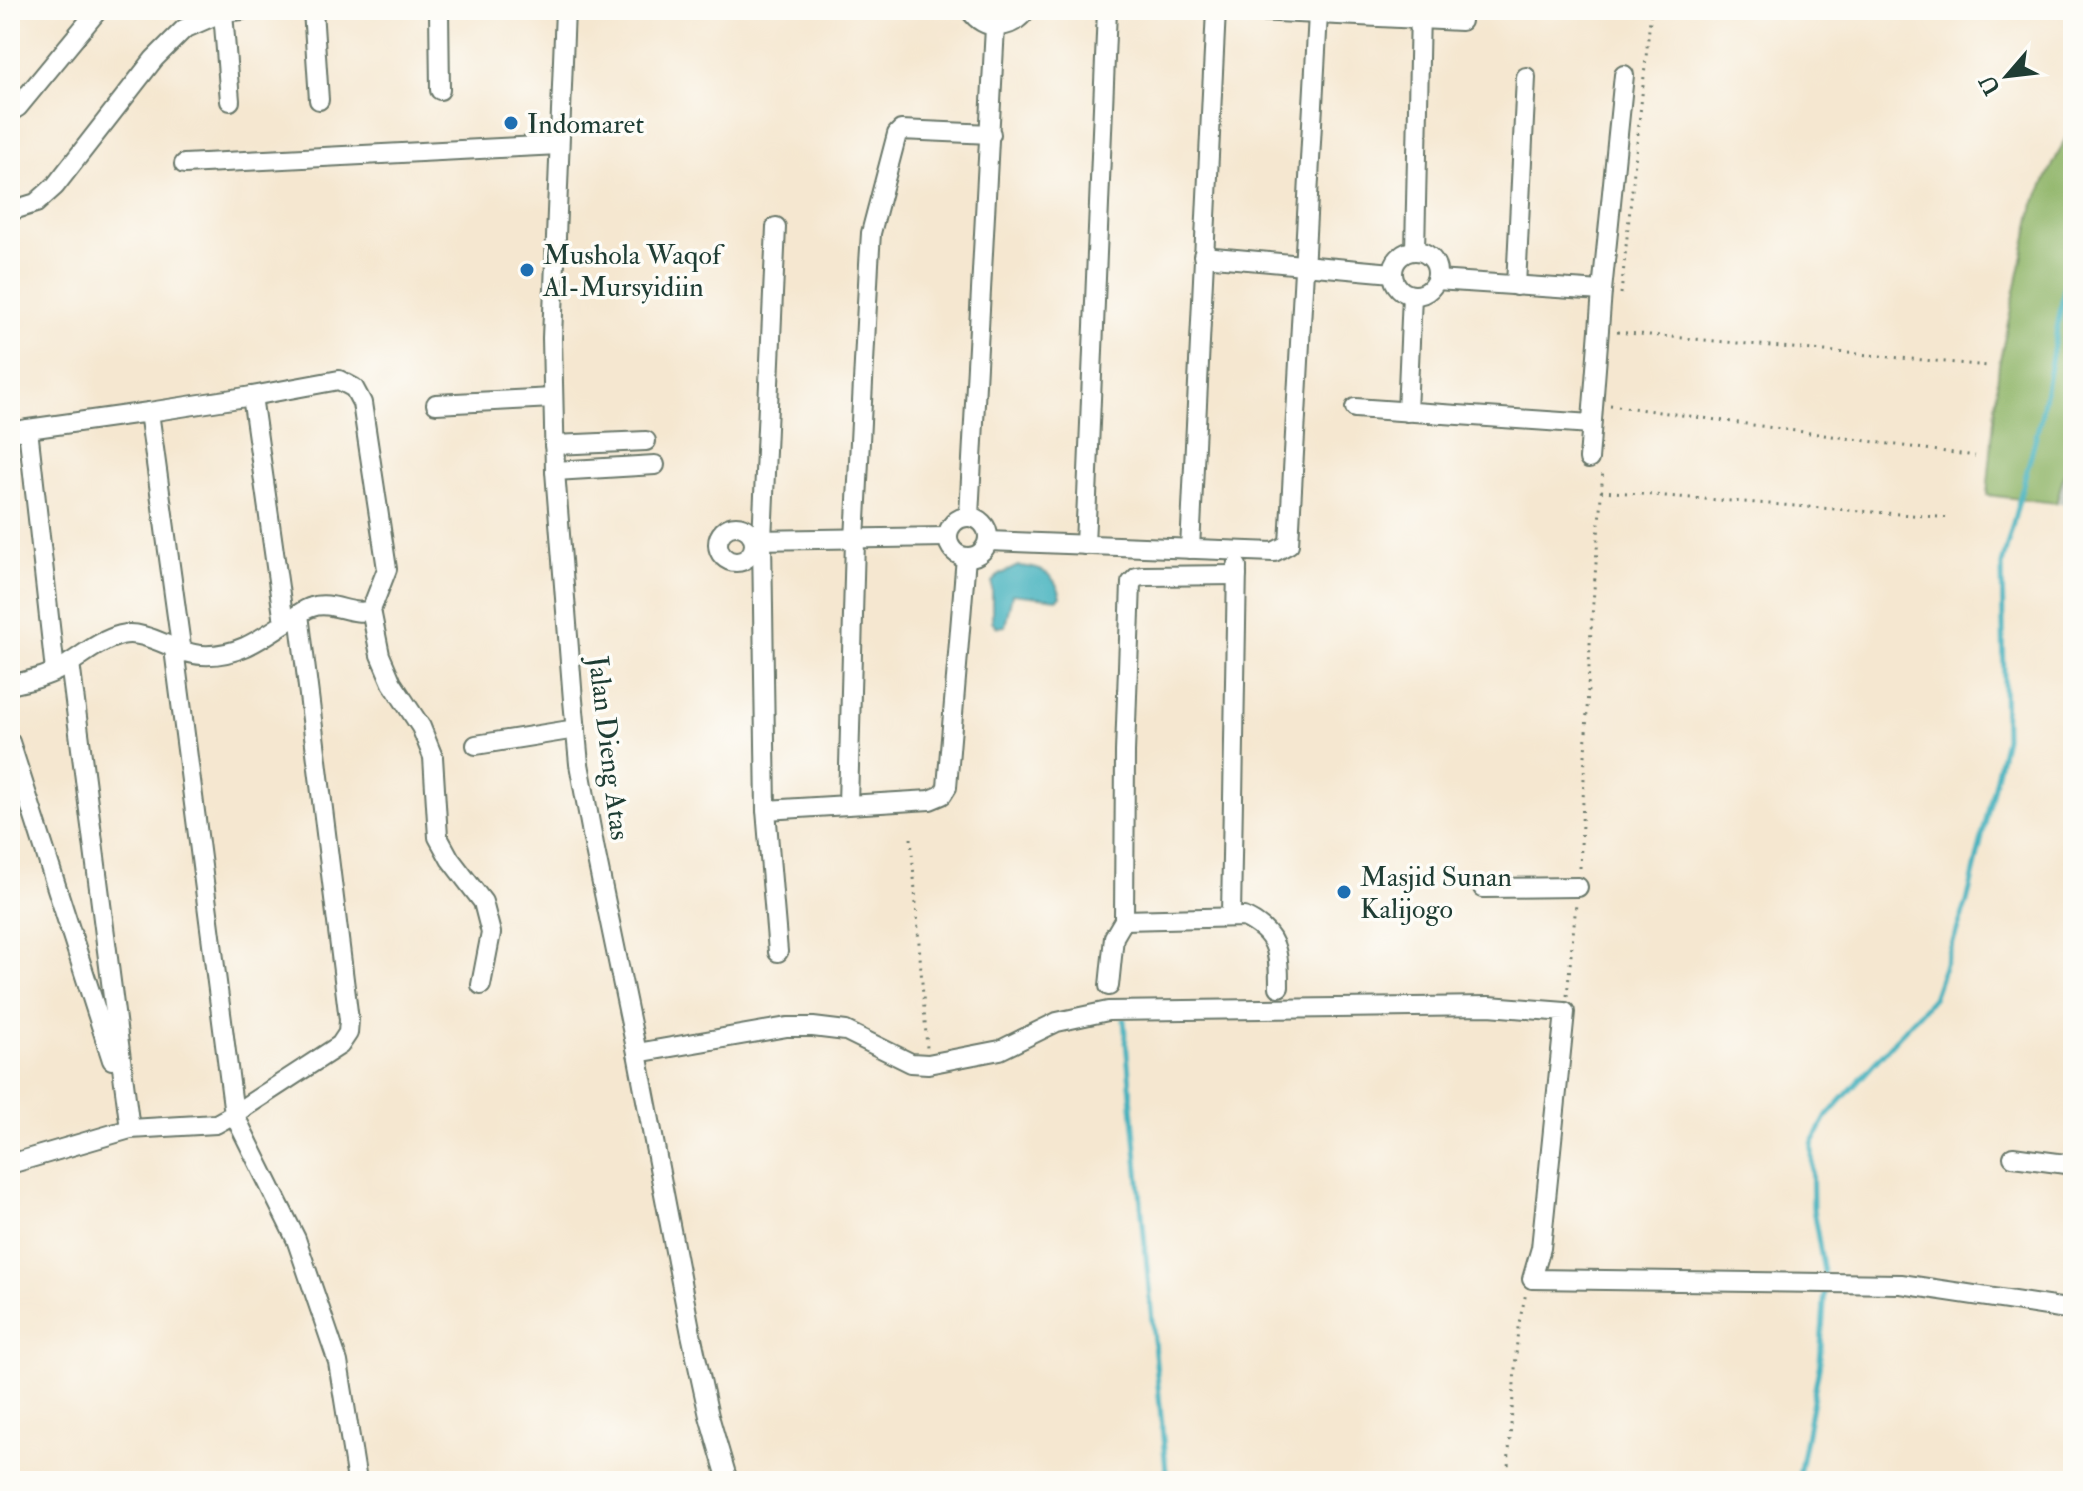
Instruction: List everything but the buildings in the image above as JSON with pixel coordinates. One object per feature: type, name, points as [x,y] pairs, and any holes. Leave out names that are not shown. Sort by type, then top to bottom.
[{"type":"street","points":[[10,112],[18,107],[98,10]]},
{"type":"street","points":[[10,211],[36,203],[55,186],[154,59],[184,29],[223,12],[242,10]]},
{"type":"street","points":[[313,10],[319,100]]},
{"type":"street","points":[[439,10],[440,90]]},
{"type":"street","name":"Jalan Dieng Atas","points":[[565,10],[552,338],[553,398],[555,471],[579,764],[694,1347],[709,1416],[728,1481]]},
{"type":"street","points":[[970,10],[980,21],[995,27],[1010,24],[1026,10]]},
{"type":"street","points":[[1085,545],[1107,10]]},
{"type":"street","points":[[1190,549],[1216,10]]},
{"type":"street","points":[[1235,10],[1420,14],[1461,21]]},
{"type":"street","points":[[223,12],[230,101]]},
{"type":"street","points":[[988,541],[1238,552],[1274,552],[1289,544],[1292,536],[1303,265],[1325,13]]},
{"type":"street","points":[[1415,251],[1420,14]]},
{"type":"street","points":[[969,516],[995,27]]},
{"type":"street","points":[[1596,462],[1591,424],[1624,75]]},
{"type":"street","points":[[1516,286],[1526,77]]},
{"type":"street","points":[[848,804],[855,540],[871,233],[897,134],[907,129],[991,134]]},
{"type":"street","points":[[184,164],[559,145]]},
{"type":"street","points":[[776,227],[758,540],[766,810],[778,952]]},
{"type":"street","points":[[1415,251],[1433,260],[1437,273],[1430,290],[1412,295],[1396,285],[1393,273],[1402,255],[1415,251]]},
{"type":"street","points":[[1203,256],[1393,273]]},
{"type":"street","points":[[1436,280],[1602,291]]},
{"type":"street","points":[[1407,412],[1412,295]]},
{"type":"street","points":[[10,685],[34,680],[62,667],[91,648],[123,635],[148,637],[178,651],[205,656],[237,652],[258,642],[309,608],[323,604],[364,613],[371,610],[387,569],[362,403],[354,388],[339,380],[19,430],[62,667],[130,1129]]},
{"type":"street","points":[[10,1164],[130,1129],[216,1124],[340,1045],[348,1033],[349,1020],[292,619],[252,396]]},
{"type":"street","points":[[436,404],[553,398]]},
{"type":"street","points":[[1355,408],[1591,424]]},
{"type":"street","points":[[149,412],[234,1114],[296,1239],[338,1362],[357,1481]]},
{"type":"street","points":[[554,445],[646,441]]},
{"type":"street","points":[[555,471],[655,465]]},
{"type":"street","points":[[969,516],[986,527],[988,541],[982,552],[966,557],[951,548],[947,537],[956,520],[969,516]]},
{"type":"street","points":[[758,540],[947,537]]},
{"type":"street","points":[[1231,915],[1238,552]]},
{"type":"street","points":[[766,810],[930,800],[942,795],[947,787],[966,557]]},
{"type":"street","points":[[1109,986],[1114,937],[1124,920],[1125,752],[1131,583],[1137,577],[1144,576],[1237,575]]},
{"type":"street","points":[[371,610],[380,655],[392,683],[421,727],[433,757],[438,837],[450,859],[483,902],[491,933],[481,985]]},
{"type":"street","points":[[476,745],[576,729]]},
{"type":"street","points":[[10,742],[126,1104]]},
{"type":"street","points":[[1483,888],[1578,887]]},
{"type":"street","points":[[1124,920],[1244,917],[1261,925],[1272,937],[1277,949],[1279,987]]},
{"type":"street","points":[[637,1053],[787,1027],[813,1027],[846,1031],[911,1063],[928,1064],[1000,1050],[1057,1022],[1108,1011],[1489,1006],[1565,1012],[1541,1248],[1532,1279],[1901,1284],[2073,1310]]},
{"type":"street","points":[[2013,1157],[2073,1165]]},
{"type":"path","points":[[1621,301],[1651,10]]},
{"type":"path","points":[[1617,332],[1989,366]]},
{"type":"path","points":[[1610,405],[1975,456]]},
{"type":"path","points":[[1565,1012],[1583,836],[1590,644],[1601,491],[1596,462]]},
{"type":"path","points":[[1601,491],[1951,518]]},
{"type":"path","points":[[911,838],[928,1064]]},
{"type":"path","points":[[1507,1481],[1518,1327],[1523,1301],[1532,1279]]},
{"type":"shaded area","points":[[2073,441],[2073,504],[2056,503],[2067,466]]},
{"type":"green space","points":[[2073,123],[2073,441],[2056,503],[1987,495],[1999,364],[2034,204]]},
{"type":"water","points":[[1018,566],[1046,573],[1055,582],[1061,596],[1057,599],[1012,594],[1005,626],[997,627],[992,621],[992,582]]},
{"type":"waterway","points":[[1825,1278],[1813,1209],[1812,1144],[1827,1116],[1933,998],[1967,902],[2005,738],[2002,565],[2041,417],[2073,239]]},
{"type":"waterway","points":[[1124,1020],[1167,1481]]},
{"type":"waterway","points":[[1798,1481],[1820,1362],[1825,1288]]},
{"type":"place","name":"Indomaret","points":[[511,123]]},
{"type":"place","name":"Mushola Waqof Al-Mursyidiin","points":[[527,270]]},
{"type":"place","name":"Masjid Sunan Kalijogo","points":[[1344,892]]}]
